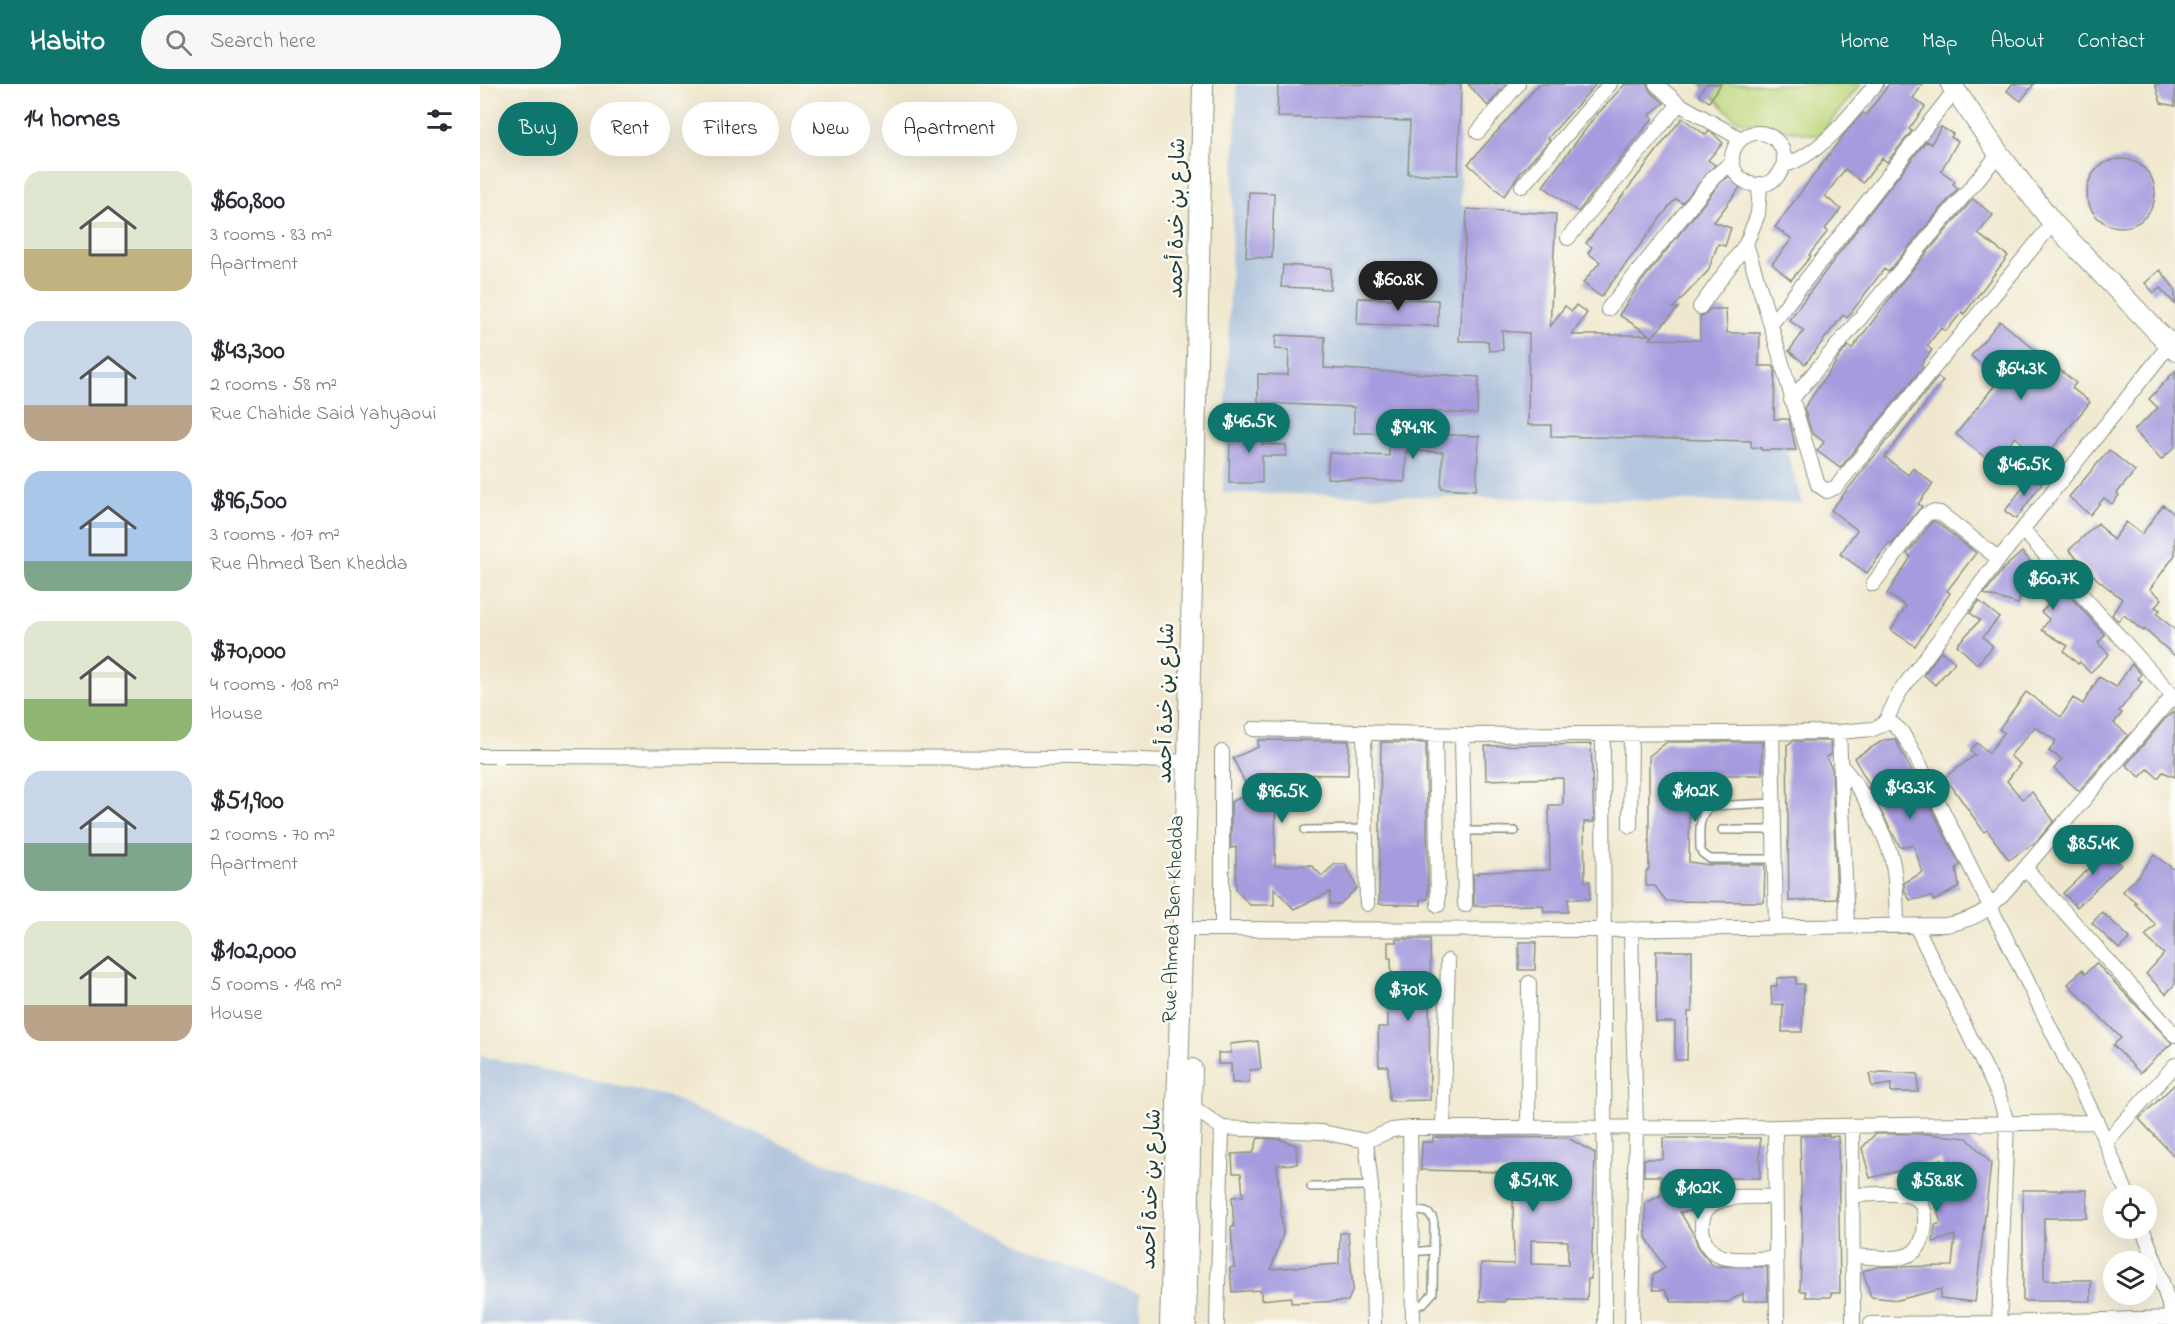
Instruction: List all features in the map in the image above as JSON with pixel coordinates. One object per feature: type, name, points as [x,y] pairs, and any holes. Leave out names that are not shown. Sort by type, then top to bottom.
[{"type":"main road","name":"شارع بن خدة أحمد","points":[[1170,1324],[1188,762],[1203,84]]},
{"type":"main road","name":"Rue Ahmed Ben Khedda","points":[[1186,1324],[1216,84]]},
{"type":"main road","points":[[1953,87],[1999,154],[2053,223],[2173,344]]},
{"type":"street","points":[[1478,132],[1518,84]]},
{"type":"street","points":[[1522,186],[1610,84]]},
{"type":"street","points":[[1656,84],[1679,104],[1741,139]]},
{"type":"street","points":[[1783,166],[1803,159],[1814,152],[1876,84]]},
{"type":"street","points":[[1772,323],[1953,87]]},
{"type":"street","points":[[1568,238],[1679,104]]},
{"type":"street","points":[[1608,309],[1714,177],[1732,162],[1736,146],[1741,139],[1756,133],[1772,137],[1782,150],[1783,166],[1770,182],[1750,183],[1742,179],[1732,162]]},
{"type":"street","points":[[1791,400],[1999,154]]},
{"type":"street","points":[[1700,307],[1746,244],[1758,214],[1760,184]]},
{"type":"street","points":[[1746,244],[1772,323],[1791,400],[1818,485],[1822,489],[1832,490],[2053,223]]},
{"type":"street","points":[[1253,729],[1462,735],[1631,735],[1839,732],[1874,729],[1887,719],[1899,693],[1999,559],[2173,344]]},
{"type":"street","points":[[1872,584],[1925,515],[1932,512],[1940,513],[1999,559]]},
{"type":"street","points":[[1196,929],[1602,930],[1916,926],[1958,922],[1980,914],[1991,908],[2174,697],[2024,530]]},
{"type":"street","points":[[1887,719],[1901,731],[1916,755],[2097,1122],[2124,1185]]},
{"type":"street","points":[[1364,732],[1368,904]]},
{"type":"street","points":[[1839,732],[1847,927]]},
{"type":"street","points":[[1772,733],[1776,927]]},
{"type":"street","points":[[1435,734],[1438,905]]},
{"type":"street","points":[[1462,735],[1465,905]]},
{"type":"street","points":[[1603,735],[1605,1324]]},
{"type":"street","points":[[1630,826],[1631,735]]},
{"type":"street","points":[[1222,752],[1222,929]]},
{"type":"street","points":[[480,756],[1082,758],[1188,762]]},
{"type":"street","points":[[1840,765],[1856,783],[1889,851],[1894,869],[1897,926]]},
{"type":"street","points":[[2025,868],[2175,1035]]},
{"type":"street","points":[[1916,926],[1999,1096],[2007,1123],[1999,1324]]},
{"type":"street","points":[[1632,929],[1636,1127],[1632,1324]]},
{"type":"street","points":[[1443,1128],[1448,961]]},
{"type":"street","points":[[1528,1128],[1529,983]]},
{"type":"street","points":[[2106,1142],[2175,1065]]},
{"type":"street","points":[[1191,1106],[1222,1128],[1322,1132],[1366,1141],[1392,1130],[1410,1128],[1775,1127],[2097,1122]]},
{"type":"street","points":[[1852,1126],[1853,1324]]},
{"type":"street","points":[[1775,1127],[1776,1324]]},
{"type":"street","points":[[1217,1324],[1222,1128]]},
{"type":"street","points":[[1410,1128],[1413,1324]]},
{"type":"street","points":[[1366,1141],[1371,1186],[1374,1324]]},
{"type":"street","points":[[1852,1195],[1911,1196],[1920,1201],[1925,1211],[1924,1240],[1921,1246],[1911,1254],[1898,1257],[1853,1256]]},
{"type":"street","points":[[1775,1197],[1736,1197],[1715,1202],[1703,1218],[1702,1229],[1709,1249],[1720,1256],[1776,1258]]},
{"type":"street","points":[[1871,1324],[2174,1321],[2146,1239]]},
{"type":"lane","points":[[1773,803],[1707,808],[1701,818],[1700,848],[1702,853],[1710,859],[1775,859]]},
{"type":"lane","points":[[1305,830],[1366,829]]},
{"type":"lane","points":[[1722,830],[1774,830]]},
{"type":"lane","points":[[1464,831],[1515,831]]},
{"type":"lane","points":[[1311,1187],[1371,1186]]},
{"type":"lane","points":[[1410,1211],[1425,1211],[1432,1216],[1434,1250],[1433,1293],[1428,1302],[1413,1306]]},
{"type":"lane","points":[[1411,1252],[1434,1250]]},
{"type":"shaded area","points":[[1237,84],[1406,84],[1459,116],[1461,205],[1556,212],[1554,343],[1755,345],[1802,503],[1223,493]]},
{"type":"shaded area","points":[[480,1056],[667,1096],[1140,1294],[1140,1324],[480,1324]]},
{"type":"green space","points":[[1701,84],[1861,84],[1819,136],[1736,120]]},
{"type":"building","points":[[1278,84],[1461,84],[1458,175],[1408,174],[1410,121],[1277,117]]},
{"type":"building","points":[[1468,84],[1506,84],[1488,106]]},
{"type":"building","points":[[1539,84],[1596,84],[1548,138],[1550,140],[1521,172],[1504,196],[1468,164]]},
{"type":"building","points":[[1625,84],[1647,84],[1650,91],[1664,103],[1649,115],[1653,118],[1578,212],[1543,186],[1594,118]]},
{"type":"building","points":[[1706,84],[1721,84],[1709,102],[1699,95]]},
{"type":"building","points":[[1889,84],[1923,84],[1913,98],[1925,107],[1909,129],[1912,131],[1887,162],[1882,158],[1863,183],[1845,169],[1825,196],[1841,209],[1825,229],[1828,231],[1809,255],[1811,256],[1791,280],[1772,264],[1792,239],[1775,227],[1845,133],[1863,113],[1866,115]]},
{"type":"building","points":[[2012,84],[2034,84],[2021,101],[2007,91]]},
{"type":"building","points":[[2155,84],[2175,84],[2175,106],[2161,103]]},
{"type":"building","points":[[1682,118],[1706,135],[1709,131],[1714,134],[1723,143],[1708,160],[1715,165],[1682,203],[1676,199],[1671,204],[1601,297],[1583,283],[1600,262],[1588,253],[1592,247],[1586,243]]},
{"type":"building","points":[[1941,127],[1953,134],[1951,137],[1958,141],[1941,171],[1955,181],[1953,184],[1958,188],[1888,272],[1884,269],[1847,318],[1843,315],[1805,364],[1789,351],[1804,331],[1789,320],[1926,141],[1931,144]]},
{"type":"building","points":[[2121,159],[2134,162],[2145,169],[2152,180],[2155,193],[2152,206],[2145,217],[2134,224],[2121,227],[2108,224],[2097,217],[2090,206],[2087,193],[2090,180],[2097,169],[2108,162]]},
{"type":"building","points":[[1730,176],[1742,185],[1714,222],[1731,228],[1725,246],[1718,244],[1708,271],[1673,308],[1678,308],[1650,339],[1700,340],[1700,316],[1710,309],[1726,309],[1727,333],[1760,333],[1759,366],[1773,366],[1775,370],[1774,419],[1789,419],[1796,450],[1761,450],[1761,448],[1751,447],[1751,441],[1551,436],[1551,425],[1528,425],[1529,333],[1502,331],[1503,350],[1489,351],[1488,341],[1459,341],[1467,209],[1556,214],[1550,327],[1565,306],[1572,311],[1576,305],[1587,313],[1572,335],[1650,335],[1619,315],[1639,285],[1720,183]]},
{"type":"building","points":[[1249,192],[1274,193],[1272,258],[1246,257]]},
{"type":"building","points":[[1973,199],[1993,215],[1978,234],[2008,256],[1964,314],[1962,312],[1946,331],[1941,328],[1927,346],[1932,350],[1921,365],[1923,367],[1840,468],[1817,451],[1824,442],[1812,433],[1804,408],[1843,352],[1848,346],[1852,349],[1902,282]]},
{"type":"building","points":[[1283,265],[1331,268],[1330,289],[1281,287]]},
{"type":"building","points":[[2160,270],[2175,289],[2175,304],[2160,288],[2154,293],[2145,283]]},
{"type":"building","points":[[1358,298],[1438,300],[1438,326],[1357,324]]},
{"type":"building","points":[[2000,321],[2076,383],[2072,388],[2090,402],[2030,476],[2020,468],[2033,452],[2015,437],[1993,464],[1956,434],[1999,380],[1971,356]]},
{"type":"building","points":[[1276,335],[1325,337],[1324,368],[1479,377],[1477,414],[1389,409],[1388,433],[1354,433],[1354,407],[1258,403],[1258,374],[1288,375],[1289,350],[1275,349]]},
{"type":"building","points":[[2175,371],[2175,447],[2161,460],[2134,430],[2158,408],[2149,399]]},
{"type":"building","points":[[1938,377],[1943,381],[1885,457],[1908,475],[1913,468],[1933,484],[1918,504],[1922,506],[1892,544],[1889,543],[1867,573],[1840,554],[1857,530],[1831,510]]},
{"type":"building","points":[[1230,426],[1263,427],[1262,444],[1286,445],[1286,456],[1262,456],[1262,483],[1229,483]]},
{"type":"building","points":[[1389,433],[1479,436],[1476,490],[1441,488],[1443,452],[1406,451],[1405,482],[1327,478],[1329,453],[1389,456]]},
{"type":"building","points":[[2109,450],[2135,471],[2117,493],[2119,495],[2112,504],[2104,498],[2090,515],[2069,497]]},
{"type":"building","points":[[2032,475],[2042,483],[2016,519],[2005,511]]},
{"type":"building","points":[[2163,505],[2175,514],[2175,555],[2150,589],[2162,599],[2155,607],[2160,610],[2157,614],[2175,630],[2175,656],[2124,615],[2118,621],[2112,615],[2122,599],[2098,580],[2069,550],[2098,523],[2113,540],[2126,522],[2142,534]]},
{"type":"building","points":[[1933,521],[1976,553],[1947,591],[1950,593],[1915,646],[1891,630],[1906,606],[1887,594],[1911,557],[1907,554]]},
{"type":"building","points":[[2022,552],[2056,590],[2060,585],[2105,635],[2098,643],[2109,654],[2090,673],[2080,662],[2078,664],[2064,651],[2068,646],[2042,630],[2049,619],[2041,612],[2048,605],[2025,580],[2018,604],[1984,594],[2004,568]]},
{"type":"building","points":[[1979,601],[1999,617],[1983,637],[1993,646],[1977,664],[1957,645],[1980,620],[1970,613]]},
{"type":"building","points":[[1941,651],[1955,662],[1935,685],[1924,675]]},
{"type":"building","points":[[2132,664],[2141,674],[2138,679],[2142,682],[2119,711],[2122,713],[2114,723],[2128,735],[2079,791],[2054,769],[2062,759],[2049,751],[2056,741],[2035,727],[2010,756],[2020,764],[2007,781],[2022,799],[2032,792],[2054,821],[2037,841],[2009,860],[1987,830],[1984,832],[1945,777],[1975,755],[1970,751],[1977,743],[1989,753],[2004,733],[1999,729],[2026,692],[2061,717],[2073,698],[2083,704],[2099,677],[2116,687]]},
{"type":"building","points":[[2175,710],[2175,777],[2163,772],[2158,778],[2148,769],[2140,777],[2126,765]]},
{"type":"building","points":[[1895,739],[1960,865],[1956,868],[1959,887],[1934,901],[1931,897],[1910,900],[1905,892],[1904,883],[1923,872],[1913,845],[1900,847],[1854,758],[1884,740]]},
{"type":"building","points":[[1258,740],[1349,741],[1348,775],[1276,774],[1275,866],[1311,865],[1322,876],[1335,864],[1345,864],[1357,888],[1340,904],[1330,904],[1330,892],[1294,909],[1274,888],[1274,905],[1250,905],[1236,890],[1236,847],[1231,848],[1231,802],[1250,793],[1233,758],[1258,747]]},
{"type":"building","points":[[1793,741],[1830,741],[1831,755],[1826,757],[1832,769],[1837,899],[1789,901],[1787,745]]},
{"type":"building","points":[[1381,742],[1426,743],[1428,899],[1421,899],[1421,905],[1379,904]]},
{"type":"building","points":[[1667,742],[1762,742],[1762,775],[1702,775],[1690,784],[1689,862],[1710,865],[1765,865],[1764,902],[1666,901],[1655,886],[1646,886],[1646,872],[1649,869],[1649,756]]},
{"type":"building","points":[[1591,744],[1594,822],[1584,822],[1585,881],[1590,881],[1590,899],[1568,899],[1568,912],[1544,912],[1543,905],[1474,906],[1473,874],[1550,870],[1549,805],[1563,805],[1563,778],[1486,780],[1485,746]]},
{"type":"building","points":[[2099,844],[2121,865],[2077,907],[2063,893],[2093,865],[2086,858]]},
{"type":"building","points":[[2154,855],[2175,870],[2175,984],[2166,994],[2146,974],[2164,954],[2145,936],[2156,925],[2135,904],[2137,903],[2122,891],[2136,879]]},
{"type":"building","points":[[2102,912],[2130,938],[2119,949],[2092,923]]},
{"type":"building","points":[[1396,939],[1430,939],[1430,1100],[1389,1101],[1388,1066],[1379,1066],[1378,1027],[1388,1027],[1387,997],[1392,997],[1391,958],[1388,958],[1388,942],[1396,942]]},
{"type":"building","points":[[1519,942],[1536,942],[1535,970],[1519,970]]},
{"type":"building","points":[[1656,951],[1692,951],[1692,1012],[1688,1012],[1687,1060],[1675,1060],[1675,1022],[1656,1022]]},
{"type":"building","points":[[2096,963],[2172,1043],[2140,1073],[2113,1045],[2121,1038],[2068,984],[2082,970],[2085,974]]},
{"type":"building","points":[[1796,977],[1796,984],[1804,984],[1802,1032],[1782,1032],[1783,1004],[1772,1005],[1771,986],[1777,986],[1777,978]]},
{"type":"building","points":[[1258,1041],[1261,1069],[1250,1070],[1249,1083],[1232,1083],[1231,1064],[1218,1064],[1218,1053],[1231,1053],[1230,1044]]},
{"type":"building","points":[[1882,1072],[1918,1074],[1918,1092],[1891,1092],[1891,1084],[1872,1087],[1869,1074]]},
{"type":"building","points":[[2175,1084],[2175,1157],[2139,1119]]},
{"type":"building","points":[[1875,1134],[1926,1134],[1967,1138],[1991,1163],[1975,1302],[1940,1298],[1941,1289],[1898,1300],[1871,1297],[1863,1271],[1877,1267],[1952,1266],[1955,1235],[1933,1242],[1935,1225],[1941,1223],[1932,1194],[1949,1190],[1941,1159],[1870,1178],[1862,1148]]},
{"type":"building","points":[[1829,1135],[1829,1137],[1838,1136],[1840,1293],[1831,1293],[1831,1297],[1806,1297],[1806,1291],[1800,1291],[1802,1223],[1800,1136]]},
{"type":"building","points":[[1433,1137],[1568,1138],[1595,1153],[1591,1279],[1588,1279],[1587,1300],[1480,1301],[1481,1263],[1514,1264],[1513,1198],[1549,1197],[1549,1173],[1421,1170],[1422,1142],[1433,1142]],"holes":[[[1531,1240],[1568,1241],[1568,1265],[1531,1264]]]},
{"type":"building","points":[[1258,1138],[1279,1139],[1296,1145],[1297,1164],[1277,1165],[1283,1234],[1271,1269],[1339,1264],[1340,1233],[1348,1233],[1353,1289],[1348,1301],[1291,1303],[1291,1297],[1261,1300],[1261,1290],[1232,1292],[1230,1268],[1234,1267],[1231,1227],[1234,1227],[1232,1197],[1243,1196],[1241,1173],[1233,1173],[1232,1154],[1253,1153]]},
{"type":"building","points":[[1663,1138],[1760,1138],[1760,1178],[1695,1178],[1696,1211],[1680,1212],[1694,1235],[1699,1249],[1713,1266],[1767,1267],[1768,1301],[1743,1301],[1743,1293],[1728,1302],[1672,1302],[1665,1290],[1653,1290],[1653,1275],[1665,1268],[1646,1237],[1645,1204],[1661,1195],[1661,1176],[1644,1176],[1644,1159],[1663,1159]]},
{"type":"building","points":[[2023,1190],[2087,1190],[2087,1218],[2044,1218],[2044,1280],[2091,1280],[2091,1301],[2023,1301]]}]
